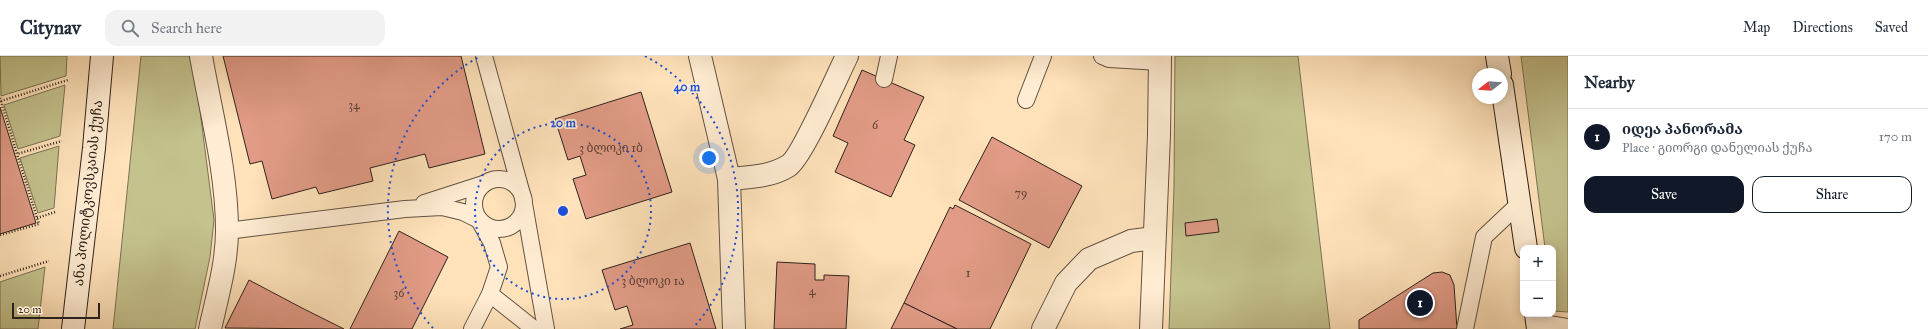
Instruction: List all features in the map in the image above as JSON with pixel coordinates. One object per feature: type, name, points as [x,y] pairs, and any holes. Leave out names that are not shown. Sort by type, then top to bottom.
[{"type":"street","name":"ანა პოლიტკოვსკაიას ქუჩა","points":[[73,329],[93,156],[102,56]]},
{"type":"street","points":[[201,56],[225,185],[228,231],[225,260],[210,329]]},
{"type":"street","points":[[700,56],[729,179],[734,329]]},
{"type":"street","points":[[729,179],[767,176],[790,165],[807,138],[847,56]]},
{"type":"street","points":[[1497,56],[1499,68]]},
{"type":"street","points":[[1151,329],[1159,135],[1160,59]]},
{"type":"street","points":[[1505,104],[1526,245]]},
{"type":"street","points":[[1043,329],[1066,283],[1089,259],[1131,241],[1154,238]]},
{"type":"lane","points":[[484,56],[523,198],[546,329]]},
{"type":"lane","points":[[884,79],[889,56]]},
{"type":"lane","points":[[1026,100],[1043,56]]},
{"type":"lane","points":[[1102,56],[1109,59],[1160,59]]},
{"type":"lane","points":[[228,231],[405,209],[442,207],[463,212],[494,228],[502,229],[510,226],[522,214],[523,198],[515,184],[507,180],[491,180],[483,184],[405,209]]},
{"type":"lane","points":[[472,329],[490,294],[499,267],[492,243],[475,213],[474,197],[483,184]]},
{"type":"lane","points":[[1465,329],[1484,237],[1520,203]]},
{"type":"lane","points":[[490,294],[534,329]]},
{"type":"lane","points":[[1537,322],[1568,327]]},
{"type":"path","points":[[0,236],[39,224],[0,100],[68,80]]},
{"type":"path","points":[[17,154],[62,141]]},
{"type":"path","points":[[37,218],[55,212]]},
{"type":"path","points":[[0,276],[49,261]]},
{"type":"shaded area","points":[[0,56],[67,56],[66,76],[1,96]]},
{"type":"shaded area","points":[[141,56],[193,56],[214,220],[210,257],[195,329],[113,329]]},
{"type":"shaded area","points":[[1175,56],[1298,56],[1330,329],[1169,329],[1174,187]]},
{"type":"shaded area","points":[[1521,56],[1568,56],[1568,312],[1556,311],[1556,245],[1545,245]]},
{"type":"shaded area","points":[[65,85],[60,136],[18,149],[4,105]]},
{"type":"shaded area","points":[[59,146],[54,208],[38,213],[20,158]]},
{"type":"shaded area","points":[[45,267],[38,329],[0,329],[0,282]]},
{"type":"building","points":[[223,56],[461,56],[485,154],[429,168],[425,154],[370,168],[373,181],[319,194],[316,187],[272,199],[262,161],[250,164]]},
{"type":"building","points":[[862,70],[924,97],[904,140],[915,145],[891,197],[835,172],[848,143],[833,136]]},
{"type":"building","points":[[641,92],[672,192],[586,219],[573,179],[586,175],[580,156],[568,160],[555,119]]},
{"type":"building","points":[[0,107],[36,223],[0,234]]},
{"type":"building","points":[[992,137],[1082,186],[1049,248],[959,200]]},
{"type":"building","points":[[955,205],[1031,244],[990,329],[957,329],[904,303],[950,207],[953,209]]},
{"type":"building","points":[[1217,219],[1219,232],[1186,236],[1185,223]]},
{"type":"building","points":[[399,231],[448,257],[412,329],[350,329]]},
{"type":"building","points":[[690,243],[716,329],[620,329],[633,325],[627,306],[615,310],[602,270]]},
{"type":"building","points":[[777,262],[815,264],[815,280],[824,280],[824,275],[849,276],[846,329],[774,329]]},
{"type":"building","points":[[1442,272],[1450,275],[1454,285],[1457,329],[1359,329],[1359,320],[1433,273]]},
{"type":"building","points":[[249,280],[302,308],[344,329],[225,328]]},
{"type":"building","points":[[904,303],[957,329],[891,329]]},
{"type":"place","name":"იდეა პანორამა","points":[[1420,303]]}]
